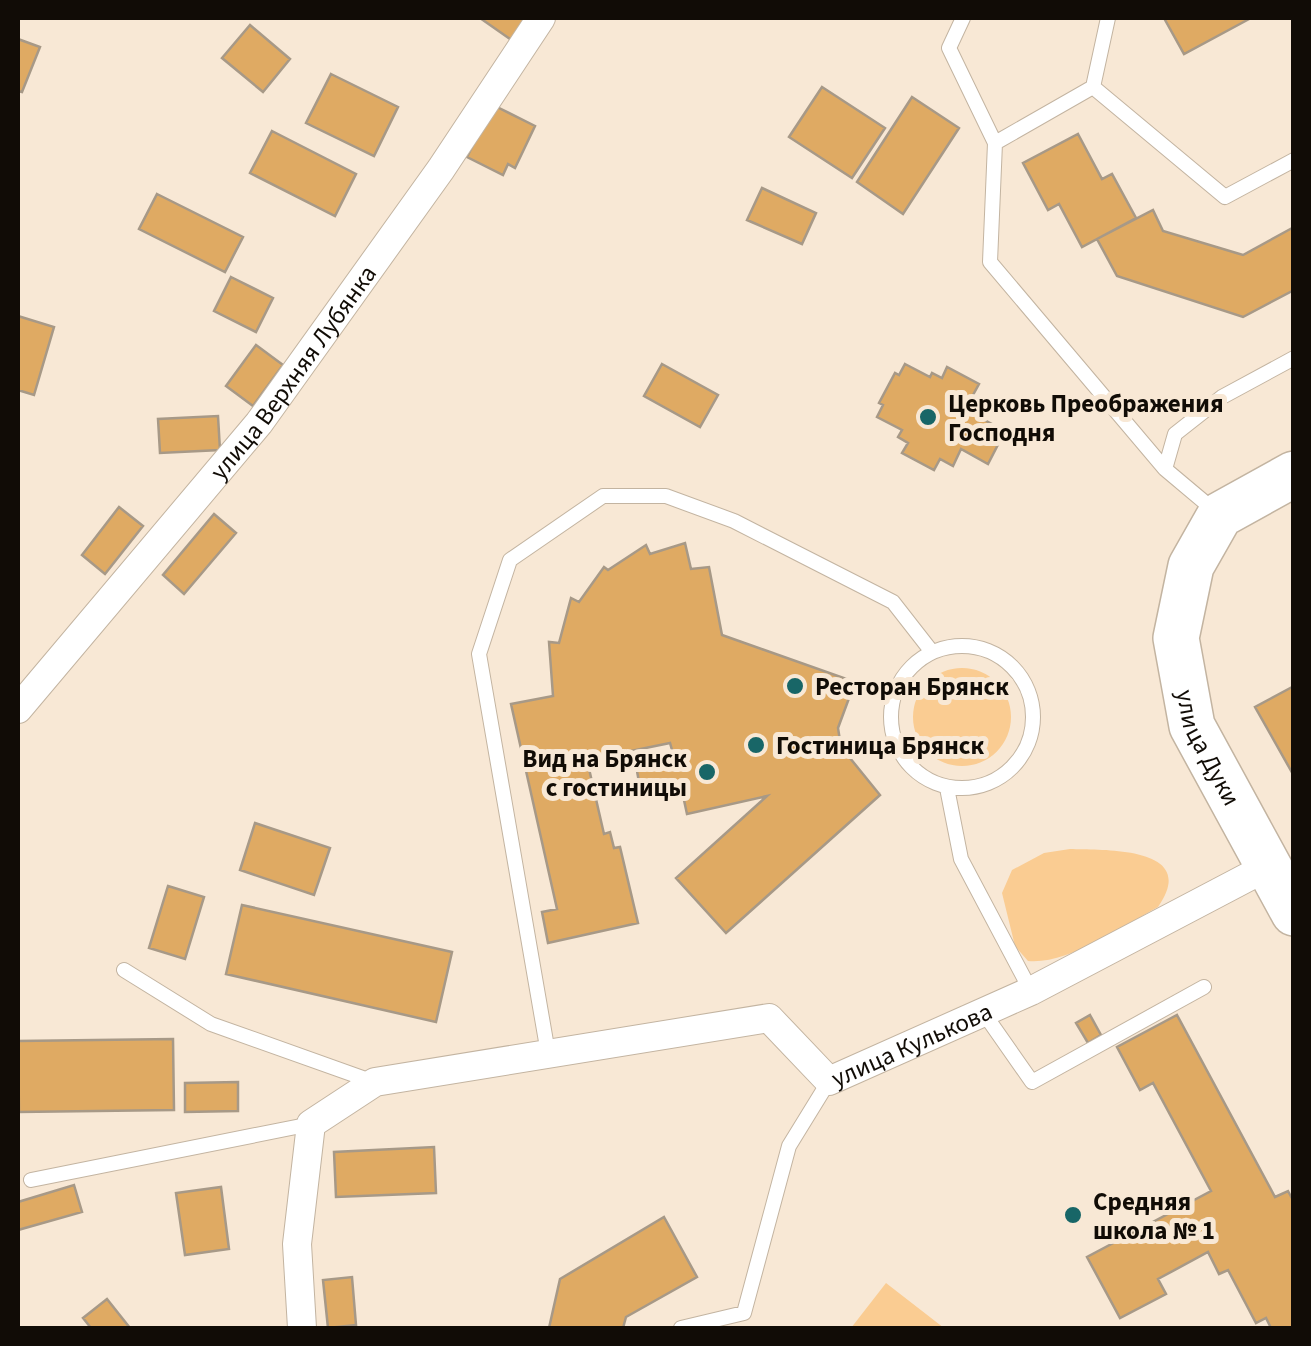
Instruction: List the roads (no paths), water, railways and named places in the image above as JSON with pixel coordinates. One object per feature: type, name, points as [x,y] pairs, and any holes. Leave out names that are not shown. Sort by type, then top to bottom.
[{"type":"main road","points":[[1220,515],[1294,474]]},
{"type":"main road","name":"улица Дуки","points":[[1220,515],[1191,566],[1176,638],[1192,726],[1294,914]]},
{"type":"street","name":"улица Верхняя Лубянка","points":[[18,709],[259,423],[441,169],[541,18]]},
{"type":"street","name":"улица Кулькова","points":[[375,1082],[768,1018],[829,1081],[1032,991],[1267,867]]},
{"type":"street","points":[[302,1328],[297,1244],[311,1124],[375,1082]]},
{"type":"lane","points":[[964,18],[949,48],[994,143],[990,262],[1165,468],[1220,515]]},
{"type":"lane","points":[[994,143],[1093,87],[1108,18]]},
{"type":"lane","points":[[1093,87],[1224,197],[1294,160]]},
{"type":"lane","points":[[1165,468],[1174,434],[1222,397],[1294,358]]},
{"type":"lane","points":[[548,1053],[479,654],[510,560],[603,496],[666,496],[734,522],[893,602],[932,652]]},
{"type":"lane","points":[[966,645],[989,650],[1009,662],[1024,680],[1033,702],[1034,726],[1027,749],[1013,768],[994,782],[971,788],[947,788],[926,779],[907,763],[895,743],[890,720],[894,696],[904,675],[921,658],[966,645]]},
{"type":"lane","points":[[947,788],[960,859],[1032,991]]},
{"type":"lane","points":[[124,970],[211,1024],[375,1082]]},
{"type":"lane","points":[[983,1012],[1032,1082],[1204,987]]},
{"type":"lane","points":[[680,1328],[744,1313],[789,1146],[829,1081]]},
{"type":"lane","points":[[31,1180],[311,1124]]},
{"type":"place","name":"Церковь Преображения Господня","points":[[928,417]]},
{"type":"place","name":"Ресторан Брянск","points":[[795,686]]},
{"type":"place","name":"Гостиница Брянск","points":[[756,745]]},
{"type":"place","name":"Вид на Брянск с гостиницы","points":[[707,772]]},
{"type":"place","name":"Средняя школа № 1","points":[[1073,1215]]}]
